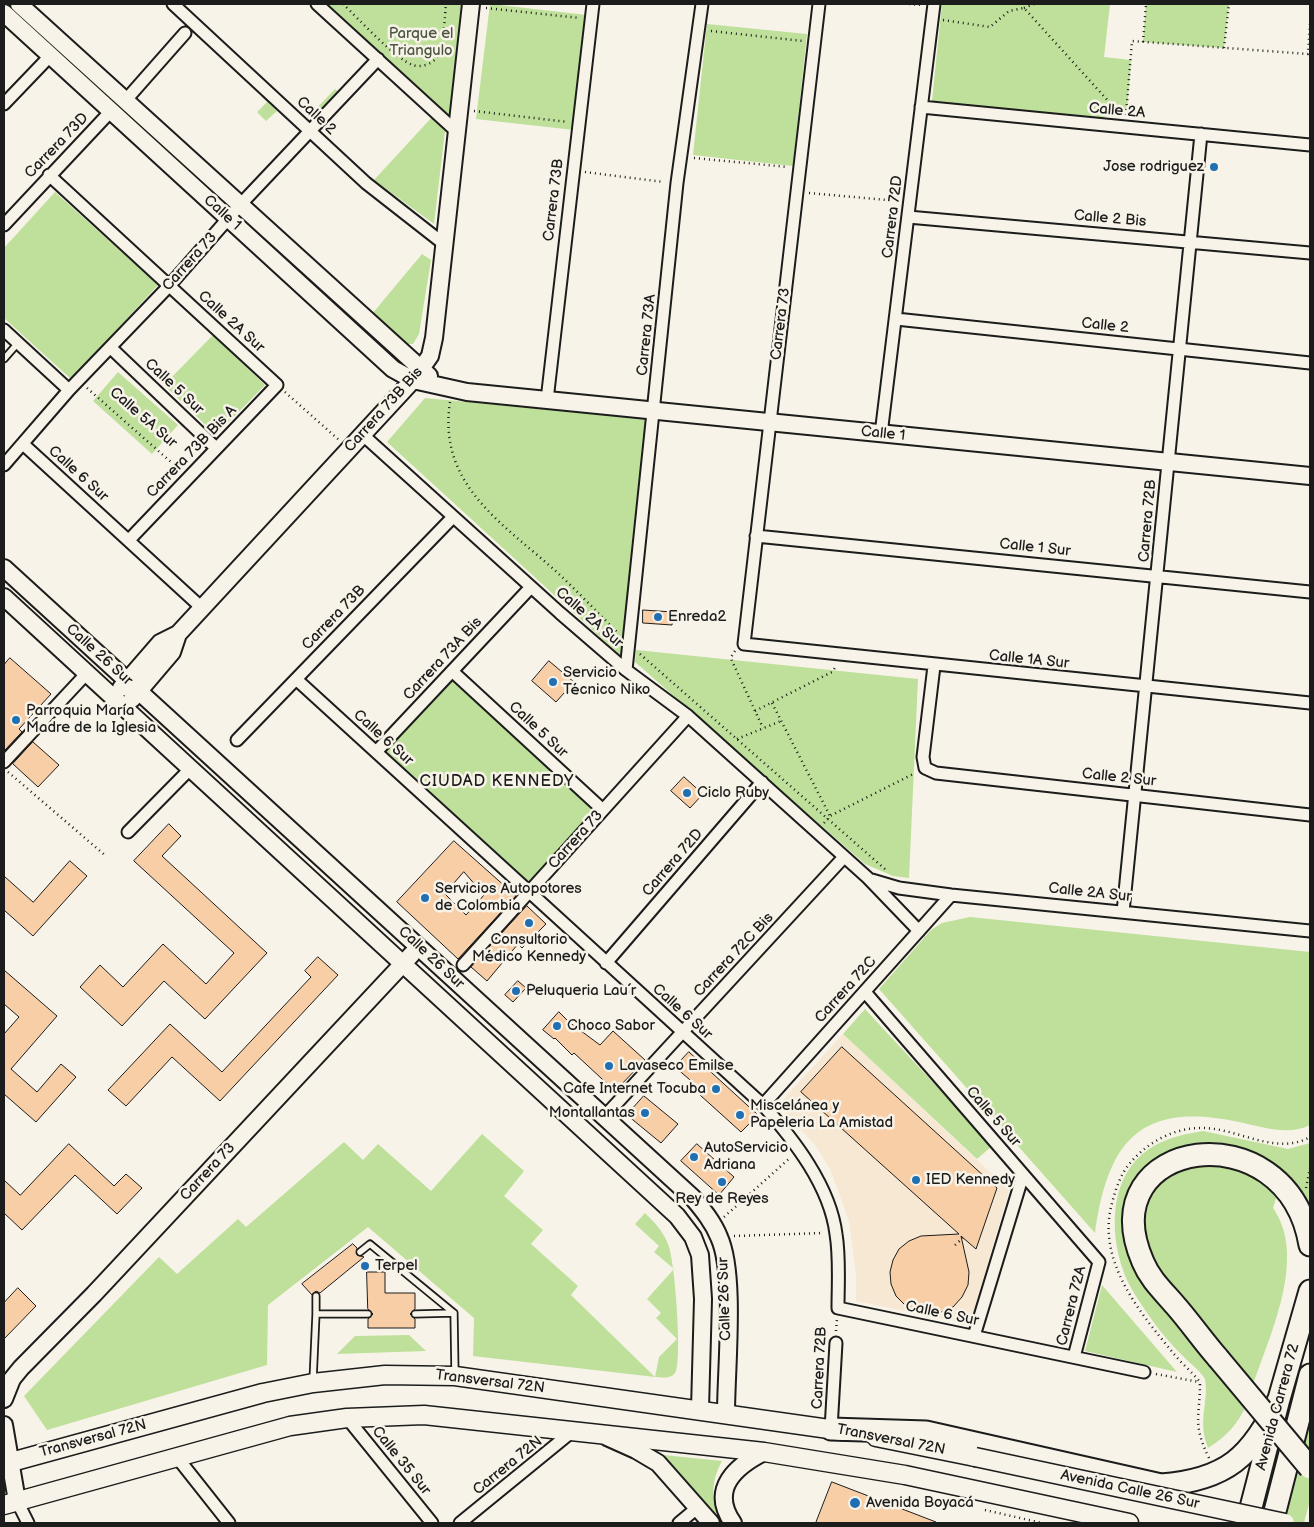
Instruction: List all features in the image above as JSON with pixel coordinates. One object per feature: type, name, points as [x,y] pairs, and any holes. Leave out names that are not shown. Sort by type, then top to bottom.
[{"type":"highway","points":[[1310,1245],[1306,1224],[1289,1192],[1274,1177],[1244,1160],[1203,1154],[1184,1156],[1167,1164],[1150,1176],[1134,1213],[1135,1236],[1143,1263],[1161,1290],[1310,1468]]},
{"type":"highway","name":"Avenida Carrera 72","points":[[1247,1523],[1279,1399],[1310,1291]]},
{"type":"highway","name":"Avenida Carrera 72","points":[[1272,1523],[1310,1375]]},
{"type":"highway","points":[[831,1429],[926,1432],[1161,1485],[1182,1484],[1216,1473],[1233,1463],[1252,1446],[1264,1430],[1279,1399]]},
{"type":"main road","name":"Transversal 72N","points":[[7,1463],[219,1405],[313,1383],[385,1375],[428,1374],[700,1409],[831,1429],[975,1456]]},
{"type":"main road","points":[[10,1503],[290,1426],[347,1418],[424,1415],[597,1432],[764,1452],[905,1475],[1129,1523]]},
{"type":"main road","name":"Avenida Calle 26 Sur","points":[[975,1456],[1285,1523]]},
{"type":"street","name":"Calle 1","points":[[19,4],[240,205],[417,375]]},
{"type":"street","name":"Calle 2","points":[[173,4],[366,183],[444,244]]},
{"type":"street","points":[[317,4],[456,131]]},
{"type":"street","name":"Carrera 73B","points":[[547,400],[572,171],[580,124],[593,4]]},
{"type":"street","name":"Carrera 73A","points":[[626,670],[677,183],[702,4]]},
{"type":"street","name":"Carrera 73","points":[[744,644],[819,4]]},
{"type":"street","name":"Carrera 72D","points":[[881,434],[934,4]]},
{"type":"street","name":"Carrera 73B Bis","points":[[119,703],[133,686],[160,643],[178,634],[363,435],[417,375],[430,356],[434,338],[471,5]]},
{"type":"street","name":"Calle 1","points":[[4,13],[393,368],[417,375],[453,393],[547,400],[1310,476]]},
{"type":"street","points":[[125,101],[185,33]]},
{"type":"street","points":[[4,104],[50,56]]},
{"type":"street","points":[[67,71],[78,58]]},
{"type":"street","name":"Carrera 73","points":[[4,466],[78,380],[169,286],[240,205],[378,59]]},
{"type":"street","name":"Calle 2A","points":[[921,107],[1310,145]]},
{"type":"street","name":"Carrera 73D","points":[[4,225],[49,174],[111,112]]},
{"type":"street","name":"Carrera 72B","points":[[1123,912],[1201,134]]},
{"type":"street","name":"Calle 2A Sur","points":[[49,174],[277,384]]},
{"type":"street","name":"Calle 2 Bis","points":[[908,217],[1310,253]]},
{"type":"street","name":"Calle 2","points":[[896,319],[1310,363]]},
{"type":"street","points":[[4,330],[69,390]]},
{"type":"street","name":"Calle 5 Sur","points":[[110,348],[216,448]]},
{"type":"street","name":"Carrera 73B Bis A","points":[[128,540],[277,384]]},
{"type":"street","name":"Calle 2A Sur","points":[[363,435],[626,670],[688,716],[762,782],[868,878],[919,931]]},
{"type":"street","name":"Calle 6 Sur","points":[[23,444],[202,608]]},
{"type":"street","name":"Carrera 73B","points":[[237,740],[453,517]]},
{"type":"street","name":"Calle 1 Sur","points":[[756,536],[1310,592]]},
{"type":"street","name":"Calle 26 Sur","points":[[4,568],[693,1198],[716,1231],[725,1253],[728,1296],[726,1413]]},
{"type":"street","name":"Carrera 73A Bis","points":[[376,752],[531,587]]},
{"type":"street","name":"Calle 26 Sur","points":[[4,597],[677,1216],[693,1237],[701,1265],[703,1299],[700,1409]]},
{"type":"street","name":"Calle 1A Sur","points":[[744,644],[934,666],[1310,703]]},
{"type":"street","points":[[925,768],[923,757],[934,666]]},
{"type":"street","name":"Calle 5 Sur","points":[[452,671],[603,810]]},
{"type":"street","points":[[4,762],[87,673]]},
{"type":"street","name":"Calle 6 Sur","points":[[296,679],[763,1105],[800,1149],[818,1182],[836,1233],[838,1308],[1144,1372]]},
{"type":"street","name":"Carrera 73","points":[[462,965],[688,716]]},
{"type":"street","points":[[128,832],[191,768]]},
{"type":"street","name":"Calle 2 Sur","points":[[925,768],[936,773],[1310,815]]},
{"type":"street","name":"Carrera 72D","points":[[606,963],[762,782]]},
{"type":"street","name":"Carrera 72C Bis","points":[[604,1117],[844,857]]},
{"type":"street","name":"Calle 2A Sur","points":[[868,878],[899,888],[951,895],[1310,931]]},
{"type":"street","name":"Carrera 72C","points":[[763,1105],[951,895]]},
{"type":"street","name":"Carrera 73","points":[[4,1399],[12,1379],[21,1368],[94,1294],[419,947]]},
{"type":"street","name":"Calle 5 Sur","points":[[865,992],[1099,1262]]},
{"type":"street","points":[[974,1336],[1023,1174]]},
{"type":"street","points":[[677,1216],[693,1198]]},
{"type":"street","name":"Carrera 72A","points":[[1074,1357],[1099,1262]]},
{"type":"street","name":"Carrera 72B","points":[[831,1429],[836,1342]]},
{"type":"street","name":"Calle 35 Sur","points":[[347,1418],[432,1523]]},
{"type":"street","points":[[4,1426],[10,1503]]},
{"type":"street","name":"Carrera 72N","points":[[460,1523],[574,1430]]},
{"type":"street","points":[[597,1432],[636,1450],[658,1463],[670,1474],[711,1523]]},
{"type":"street","points":[[733,1523],[725,1505],[725,1490],[732,1474],[744,1462],[764,1452]]},
{"type":"street","points":[[176,1456],[229,1523]]},
{"type":"street","points":[[4,1478],[10,1503],[28,1523]]},
{"type":"street","points":[[679,1523],[697,1508]]},
{"type":"lane","points":[[4,359],[18,343]]},
{"type":"lane","points":[[360,1252],[370,1244],[454,1313],[455,1376]]},
{"type":"lane","points":[[313,1383],[316,1296]]},
{"type":"lane","points":[[415,1314],[454,1313]]},
{"type":"lane","points":[[316,1314],[368,1314]]},
{"type":"path","points":[[343,4],[401,58],[414,66],[426,65],[436,59],[441,46],[446,4]]},
{"type":"path","points":[[932,19],[990,27],[1009,11],[1034,4]]},
{"type":"path","points":[[1143,42],[1146,4]]},
{"type":"path","points":[[1224,48],[1229,4]]},
{"type":"path","points":[[471,5],[592,20]]},
{"type":"path","points":[[1024,8],[1079,67],[1115,110],[1126,119],[1132,41],[1308,54],[1310,24]]},
{"type":"path","points":[[699,30],[814,42]]},
{"type":"path","points":[[459,109],[580,124]]},
{"type":"path","points":[[686,157],[799,168]]},
{"type":"path","points":[[572,171],[677,183]]},
{"type":"path","points":[[804,192],[910,202]]},
{"type":"path","name":"Calle 5A Sur","points":[[78,380],[188,478]]},
{"type":"path","points":[[277,384],[350,449]]},
{"type":"path","points":[[453,393],[447,420],[450,447],[458,471],[479,503],[560,575],[628,643],[829,817],[893,876]]},
{"type":"path","points":[[744,644],[732,653],[731,657],[763,728]]},
{"type":"path","points":[[755,711],[832,672],[837,663],[838,655]]},
{"type":"path","points":[[772,703],[829,817]]},
{"type":"path","points":[[721,746],[781,720]]},
{"type":"path","points":[[4,768],[106,856]]},
{"type":"path","points":[[817,832],[829,817],[925,768]]},
{"type":"path","points":[[1216,1473],[1199,1436],[1196,1419],[1200,1382],[1144,1316],[1124,1284],[1116,1267],[1109,1236],[1109,1214],[1125,1169],[1141,1150],[1160,1138],[1182,1131],[1201,1128],[1224,1129],[1270,1144],[1291,1145],[1310,1137]]},
{"type":"path","points":[[716,1231],[800,1149]]},
{"type":"path","points":[[1305,1196],[1310,1168]]},
{"type":"path","points":[[716,1231],[836,1233]]},
{"type":"path","points":[[956,1245],[963,1238]]},
{"type":"path","name":"Carrera 72B","points":[[836,1342],[838,1308]]},
{"type":"path","points":[[1144,1372],[1200,1382]]},
{"type":"shaded area","name":"IED Kennedy","points":[[843,1034],[1009,1190],[970,1324],[856,1301],[856,1274],[849,1221],[830,1169],[815,1145],[778,1105]]},
{"type":"green space","name":"Parque el Triangulo","points":[[323,4],[464,4],[452,112],[446,116]]},
{"type":"green space","points":[[490,4],[587,15],[574,130],[476,119]]},
{"type":"green space","points":[[942,4],[1110,4],[1104,57],[1131,60],[1127,110],[1098,119],[932,101]]},
{"type":"green space","points":[[1146,4],[1229,4],[1224,48],[1143,42]]},
{"type":"green space","points":[[707,24],[807,34],[793,166],[693,155]]},
{"type":"green space","points":[[335,89],[340,93],[315,117],[310,115]]},
{"type":"green space","points":[[264,93],[279,105],[275,109],[269,104],[277,111],[266,121],[257,112],[267,102],[261,96]]},
{"type":"green space","points":[[433,116],[445,131],[434,224],[374,180]]},
{"type":"green space","points":[[55,192],[158,285],[71,379],[4,318],[4,248]]},
{"type":"green space","points":[[422,254],[431,260],[419,334],[413,344],[407,344],[372,314]]},
{"type":"green space","points":[[213,335],[265,385],[216,435],[164,385]]},
{"type":"green space","points":[[118,372],[178,425],[152,454],[93,401]]},
{"type":"green space","points":[[425,398],[647,419],[632,542],[622,657],[387,442]]},
{"type":"green space","points":[[636,650],[918,679],[909,878],[893,876],[865,864],[635,662]]},
{"type":"green space","points":[[451,679],[595,812],[530,883],[385,750]]},
{"type":"green space","points":[[970,917],[1310,952],[1310,1125],[1293,1130],[1284,1130],[1205,1117],[1177,1117],[1154,1123],[1135,1135],[1120,1151],[1109,1173],[1095,1233],[879,989],[931,930],[942,923]]},
{"type":"green space","points":[[865,1009],[992,1146],[977,1159],[843,1034]]},
{"type":"green space","points":[[1203,1131],[1288,1149],[1310,1143],[1310,1203],[1291,1180],[1276,1168],[1256,1157],[1234,1149],[1212,1145],[1191,1146],[1170,1151],[1153,1162],[1139,1178],[1130,1201],[1127,1218],[1128,1233],[1137,1263],[1247,1404],[1240,1418],[1231,1429],[1208,1448],[1203,1429],[1206,1396],[1205,1379],[1161,1332],[1132,1289],[1118,1254],[1115,1221],[1116,1204],[1120,1188],[1136,1160],[1149,1149],[1168,1139]]},
{"type":"green space","points":[[482,1134],[524,1171],[504,1196],[543,1230],[531,1244],[578,1286],[571,1295],[655,1377],[473,1356],[474,1318],[368,1227],[268,1305],[267,1365],[47,1430],[24,1396],[159,1257],[177,1274],[238,1219],[246,1227],[344,1142],[363,1160],[378,1144],[431,1191]]},
{"type":"green space","points":[[1220,1161],[1279,1189],[1273,1208],[1283,1228],[1287,1250],[1286,1273],[1275,1321],[1252,1388],[1164,1281],[1147,1254],[1141,1229],[1148,1193],[1180,1166]]},
{"type":"green space","points":[[645,1213],[666,1239],[671,1253],[673,1268],[654,1252],[659,1246],[635,1224]]},
{"type":"green space","points":[[673,1270],[677,1308],[678,1362],[676,1371],[672,1376],[655,1377],[659,1357],[677,1339],[656,1318],[661,1313],[647,1299]]},
{"type":"green space","points":[[1102,1285],[1177,1372],[1085,1351]]},
{"type":"green space","points":[[409,1335],[426,1351],[337,1354],[355,1336]]},
{"type":"green space","points":[[1310,1402],[1310,1500],[1304,1523],[1279,1523]]},
{"type":"green space","points":[[654,1454],[722,1461],[715,1477],[713,1492],[719,1523],[675,1469]]},
{"type":"building","name":"Enreda2","points":[[643,610],[673,612],[672,625],[643,623]]},
{"type":"building","name":"Parroquia María Madre de la Iglesia","points":[[10,658],[51,694],[19,729],[22,732],[4,751],[4,665]]},
{"type":"building","name":"Servicio Técnico Niko","points":[[549,661],[574,682],[556,702],[532,681]]},
{"type":"building","points":[[33,742],[59,765],[38,787],[13,764]]},
{"type":"building","name":"Ciclo Ruby","points":[[684,777],[703,794],[690,808],[671,791]]},
{"type":"building","points":[[169,824],[181,836],[162,856],[267,953],[205,1019],[164,981],[122,1026],[80,987],[100,965],[123,987],[163,944],[206,984],[234,953],[134,861]]},
{"type":"building","name":"Servicios Autopotores de Colombia","points":[[454,841],[516,896],[458,959],[397,902]],"holes":[[[464,872],[484,895],[466,915],[445,894]]]},
{"type":"building","points":[[70,861],[87,876],[33,936],[4,910],[4,876],[33,902]]},
{"type":"building","points":[[527,906],[546,924],[522,948],[518,944],[487,981],[471,967]]},
{"type":"building","points":[[318,957],[338,975],[220,1101],[172,1057],[126,1106],[108,1090],[170,1024],[222,1072],[311,977],[305,971]]},
{"type":"building","points":[[4,970],[57,1016],[11,1069],[37,1092],[61,1064],[76,1077],[36,1122],[4,1094],[4,1034],[19,1017],[4,1004]]},
{"type":"building","name":"Peluqueria Lau´r","points":[[518,981],[526,988],[513,1002],[505,995]]},
{"type":"building","points":[[559,1012],[569,1022],[600,1045],[613,1031],[645,1060],[615,1091],[574,1053],[572,1055],[555,1038],[543,1030]]},
{"type":"building","points":[[842,1047],[997,1188],[976,1249],[961,1236],[969,1272],[968,1285],[962,1297],[953,1307],[941,1312],[929,1314],[916,1311],[905,1305],[896,1296],[891,1284],[890,1272],[893,1260],[899,1249],[909,1241],[921,1236],[959,1234],[801,1092]]},
{"type":"building","points":[[689,1052],[758,1115],[741,1132],[700,1095],[704,1092],[675,1067]]},
{"type":"building","points":[[644,1096],[678,1124],[661,1143],[627,1115]]},
{"type":"building","points":[[69,1144],[114,1186],[126,1174],[142,1188],[117,1214],[75,1175],[22,1230],[4,1213],[4,1180],[20,1195]]},
{"type":"building","points":[[697,1144],[734,1177],[719,1195],[681,1161]]},
{"type":"building","points":[[353,1244],[357,1248],[357,1255],[364,1257],[320,1293],[316,1291],[312,1295],[302,1284]]},
{"type":"building","points":[[367,1272],[385,1272],[385,1293],[415,1293],[415,1309],[410,1314],[415,1319],[415,1328],[368,1328],[368,1319],[373,1314],[368,1309]]},
{"type":"building","points":[[18,1288],[36,1306],[4,1339],[4,1303]]},
{"type":"building","name":"Avenida Boyacá","points":[[832,1482],[936,1522],[936,1523],[816,1523]]},
{"type":"place","name":"Jose rodriguez","points":[[1214,167]]},
{"type":"place","name":"Enreda2","points":[[658,617]]},
{"type":"place","name":"Servicio Técnico Niko","points":[[553,682]]},
{"type":"place","name":"Parroquia María Madre de la Iglesia","points":[[16,720]]},
{"type":"place","name":"Ciclo Ruby","points":[[687,793]]},
{"type":"place","name":"Servicios Autopotores de Colombia","points":[[425,898]]},
{"type":"place","name":"Consultorio Médico Kennedy","points":[[529,923]]},
{"type":"place","name":"Peluqueria Lau´r","points":[[516,991]]},
{"type":"place","name":"Choco Sabor","points":[[557,1026]]},
{"type":"place","name":"Lavaseco Emilse","points":[[609,1066]]},
{"type":"place","name":"Cafe Internet Tocuba","points":[[716,1089]]},
{"type":"place","name":"Montallantas","points":[[645,1113]]},
{"type":"place","name":"Miscelánea y Papeleria La Amistad","points":[[740,1115]]},
{"type":"place","name":"AutoServicio Adriana","points":[[694,1157]]},
{"type":"place","name":"IED Kennedy","points":[[916,1180]]},
{"type":"place","name":"Rey de Reyes","points":[[722,1182]]},
{"type":"place","name":"Terpel","points":[[365,1266]]},
{"type":"place","name":"Avenida Boyacá","points":[[855,1503]]},
{"type":"district","name":"CIUDAD KENNEDY","points":[[497,782]]}]
